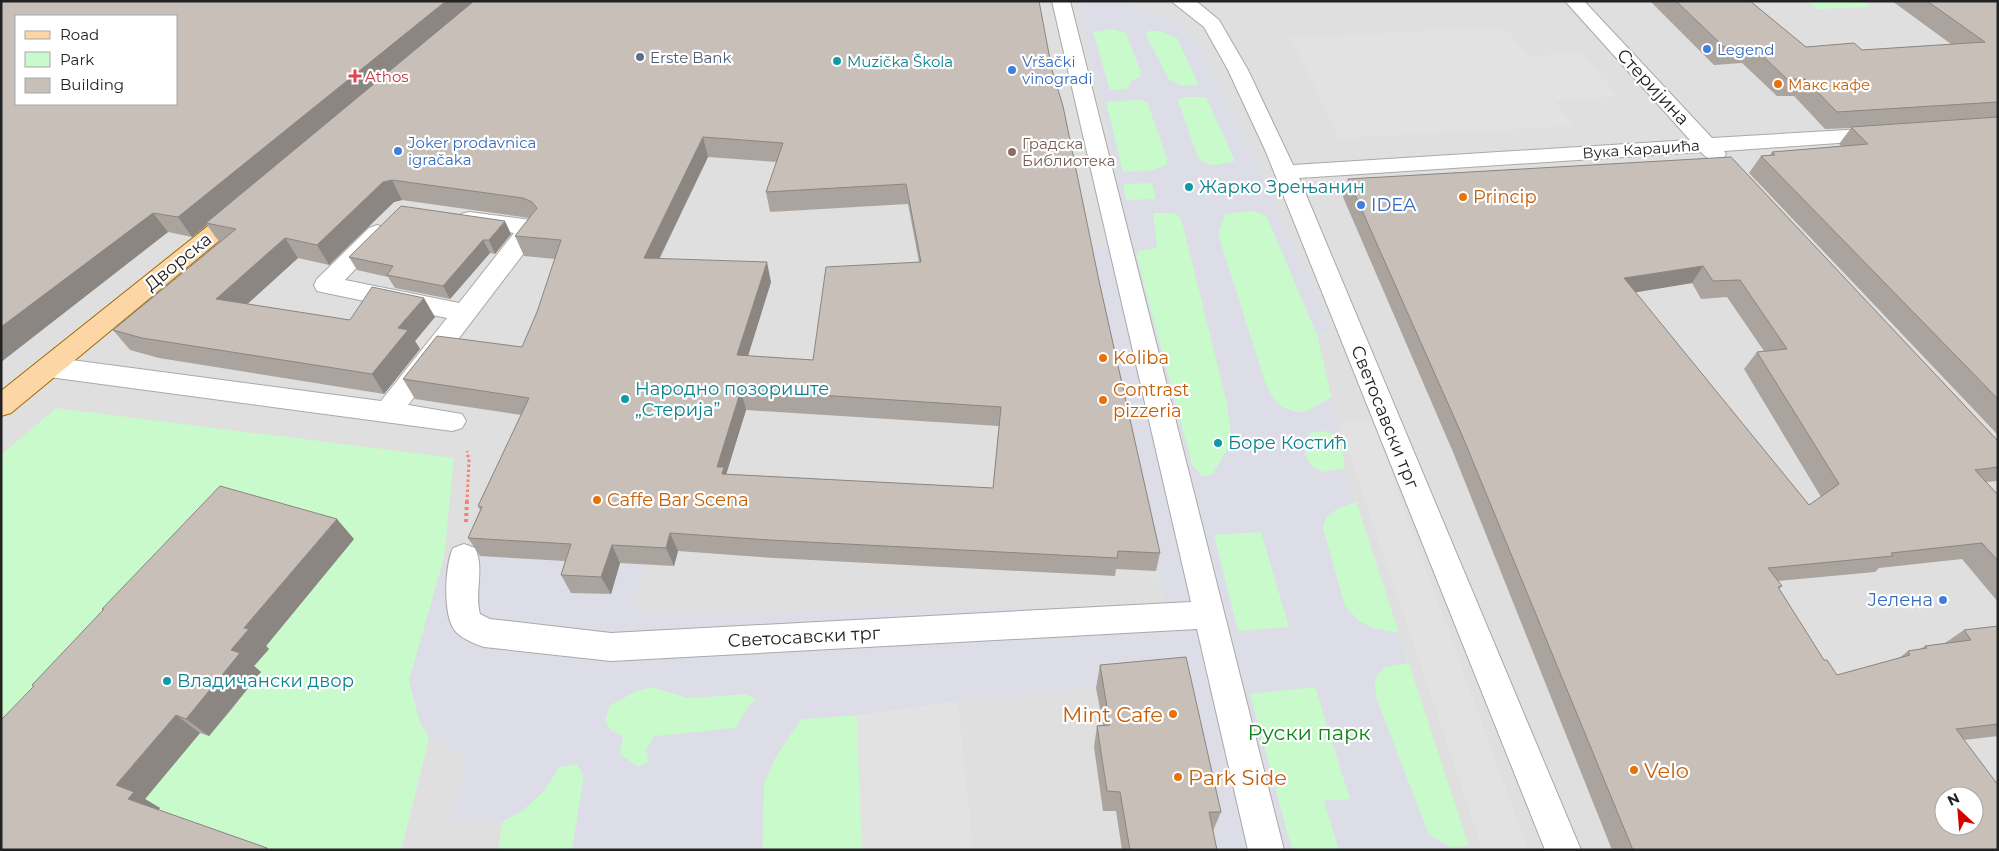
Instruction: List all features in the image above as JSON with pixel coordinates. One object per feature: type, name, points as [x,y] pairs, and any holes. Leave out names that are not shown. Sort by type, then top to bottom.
[{"type":"main road","name":"Дворска","points":[[1,406],[255,200]]},
{"type":"street","points":[[1061,1],[1266,850]]},
{"type":"street","name":"Стеријина","points":[[1574,1],[1728,168]]},
{"type":"street","name":"Светосавски трг","points":[[1186,2],[1212,24],[1238,70],[1285,172],[1563,850]]},
{"type":"street","name":"Вука Караџића","points":[[1285,172],[1900,132]]},
{"type":"street","points":[[395,216],[326,285],[464,313]]},
{"type":"street","points":[[387,413],[531,228],[448,216]]},
{"type":"street","points":[[49,367],[452,422]]},
{"type":"street","name":"Светосавски трг","points":[[464,557],[462,604],[467,622],[484,633],[611,647],[1209,615]]},
{"type":"path","points":[[452,422],[465,438],[469,461],[464,557]]},
{"type":"shaded area","points":[[1,1],[1998,1],[1998,850],[1,850]]},
{"type":"shaded area","points":[[1086,1],[1124,1],[1173,19],[1184,27],[1193,37],[1242,131],[1333,331],[1316,333],[1268,219],[1261,213],[1250,211],[1225,214],[1218,234],[1265,382],[1273,398],[1282,407],[1295,412],[1307,411],[1332,397],[1340,435],[1321,431],[1310,433],[1305,439],[1305,455],[1311,465],[1321,472],[1345,468],[1356,502],[1338,508],[1326,518],[1323,528],[1345,606],[1358,620],[1373,628],[1399,633],[1408,663],[1384,667],[1375,678],[1376,697],[1429,835],[1451,847],[1469,846],[1470,850],[1339,850],[1324,801],[1350,799],[1315,687],[1250,694],[1292,850],[1205,850],[1179,680],[958,701],[857,715],[801,719],[776,756],[764,783],[762,850],[572,850],[584,776],[577,764],[560,767],[542,793],[521,812],[503,821],[452,820],[466,771],[463,753],[429,738],[420,722],[409,681],[444,558],[480,556],[581,562],[571,593],[610,594],[620,563],[645,564],[634,608],[644,614],[1164,605],[1087,250],[1120,246],[1103,175],[1117,173],[1079,5]],"holes":[[[1112,29],[1126,33],[1141,72],[1140,77],[1131,81],[1127,89],[1110,90],[1093,32]],[[1160,31],[1177,38],[1199,85],[1183,86],[1169,80],[1145,33]],[[1186,97],[1206,97],[1235,161],[1217,165],[1206,164],[1198,158],[1178,100]],[[1140,100],[1147,102],[1167,158],[1167,164],[1154,170],[1123,172],[1106,102]],[[1152,183],[1156,199],[1126,200],[1123,184]],[[1153,213],[1174,213],[1181,218],[1227,403],[1232,441],[1212,475],[1202,476],[1192,465],[1137,257],[1138,251],[1157,248]],[[1261,532],[1289,627],[1238,631],[1214,535]],[[651,687],[688,698],[746,694],[756,699],[748,707],[736,728],[655,736],[646,749],[649,762],[638,767],[620,754],[623,736],[611,731],[605,722],[609,706],[634,692]]]},
{"type":"shaded area","points":[[1503,27],[1530,56],[1582,53],[1617,96],[1555,101],[1573,126],[1339,138],[1291,38]]},
{"type":"shaded area","points":[[1372,421],[1528,850],[1483,850],[1339,423]]},
{"type":"shaded area","points":[[958,701],[973,850],[862,850],[857,715]]},
{"type":"green space","name":"Руски парк","points":[[1086,1],[1124,1],[1173,19],[1193,37],[1242,131],[1333,331],[1317,334],[1340,435],[1345,468],[1470,850],[1205,850],[1201,831],[1213,831],[1156,571],[1120,246],[1117,173],[1079,5]]},
{"type":"green space","points":[[1808,1],[1864,1],[1870,7],[1817,9]]},
{"type":"green space","points":[[56,408],[454,458],[444,558],[409,681],[420,722],[429,738],[401,850],[1,850],[1,455]]},
{"type":"green space","points":[[651,687],[688,698],[747,694],[756,699],[748,707],[736,728],[648,755],[649,762],[638,767],[620,754],[620,746],[605,721],[609,706],[634,692]]},
{"type":"green space","points":[[857,715],[862,850],[762,850],[764,783],[776,756],[801,719]]},
{"type":"green space","points":[[577,764],[584,776],[572,850],[498,850],[503,821],[513,816],[535,798],[548,784],[560,766]]},
{"type":"building","points":[[1,1],[446,1],[178,217],[153,213],[1,327]]},
{"type":"building","points":[[474,1],[1039,1],[1052,70],[1063,106],[1099,281],[1160,553],[1118,551],[1117,558],[670,533],[666,548],[612,545],[601,577],[561,575],[571,544],[468,538],[482,507],[478,506],[529,398],[403,379],[437,336],[522,347],[537,312],[561,240],[515,236],[537,208],[532,202],[523,198],[392,180],[383,182],[317,245],[285,238],[216,299],[350,320],[372,287],[424,298],[398,328],[408,330],[372,374],[142,338],[113,330],[236,229],[206,223]],"holes":[[[703,137],[783,143],[766,192],[906,184],[921,262],[826,267],[813,360],[737,355],[767,262],[644,258]],[[741,390],[1001,407],[993,488],[722,474],[724,467],[717,467]]]},
{"type":"building","points":[[1676,1],[1750,1],[1806,47],[1854,43],[1862,50],[1985,42],[1927,1],[1998,1],[1998,102],[1837,112],[1805,79],[1787,79],[1752,46],[1724,47]]},
{"type":"building","points":[[1998,117],[1998,399],[1761,156],[1775,155],[1772,152],[1868,144],[1851,127]]},
{"type":"building","points":[[1731,157],[1998,441],[1998,467],[1975,470],[1998,495],[1998,561],[1982,543],[1891,553],[1893,556],[1768,568],[1782,586],[1778,587],[1824,660],[1827,660],[1837,675],[1910,655],[1908,651],[1927,648],[1925,646],[1971,640],[1964,630],[1998,626],[1998,724],[1956,729],[1998,785],[1998,850],[1633,850],[1462,435],[1348,179]],"holes":[[[1703,266],[1713,281],[1740,280],[1787,349],[1757,352],[1839,484],[1809,505],[1624,278]]]},
{"type":"building","points":[[401,206],[505,221],[489,240],[483,240],[443,286],[387,275],[393,266],[349,257]]},
{"type":"building","name":"Владичански двор","points":[[220,486],[337,519],[244,628],[249,629],[231,650],[240,653],[186,719],[176,715],[116,785],[134,792],[128,799],[267,848],[266,850],[1,850],[1,720],[104,609],[102,609]]},
{"type":"building","points":[[1186,657],[1221,812],[1209,812],[1217,850],[1130,850],[1120,792],[1107,791],[1097,726],[1110,725],[1100,665]]},
{"type":"place","name":"Legend","points":[[1707,49]]},
{"type":"place","name":"Erste Bank","points":[[640,57]]},
{"type":"place","name":"Muzička Škola","points":[[837,61]]},
{"type":"place","name":"Vršački vinogradi","points":[[1012,70]]},
{"type":"place","name":"Athos","points":[[355,76]]},
{"type":"place","name":"Макс кафе","points":[[1778,84]]},
{"type":"place","name":"Joker prodavnica igračaka","points":[[398,151]]},
{"type":"place","name":"Градска Библиотека","points":[[1012,152]]},
{"type":"place","name":"Жарко Зрењанин","points":[[1189,187]]},
{"type":"place","name":"Princip","points":[[1463,197]]},
{"type":"place","name":"IDEA","points":[[1361,205]]},
{"type":"place","name":"Koliba","points":[[1103,358]]},
{"type":"place","name":"Народно позориште „Стерија”","points":[[625,399]]},
{"type":"place","name":"Contrast pizzeria","points":[[1103,400]]},
{"type":"place","name":"Боре Костић","points":[[1218,443]]},
{"type":"place","name":"Caffe Bar Scena","points":[[597,500]]},
{"type":"place","name":"Јелена","points":[[1943,600]]},
{"type":"place","name":"Владичански двор","points":[[167,681]]},
{"type":"place","name":"Mint Cafe","points":[[1173,714]]},
{"type":"place","name":"Velo","points":[[1634,770]]},
{"type":"place","name":"Park Side","points":[[1178,777]]}]
